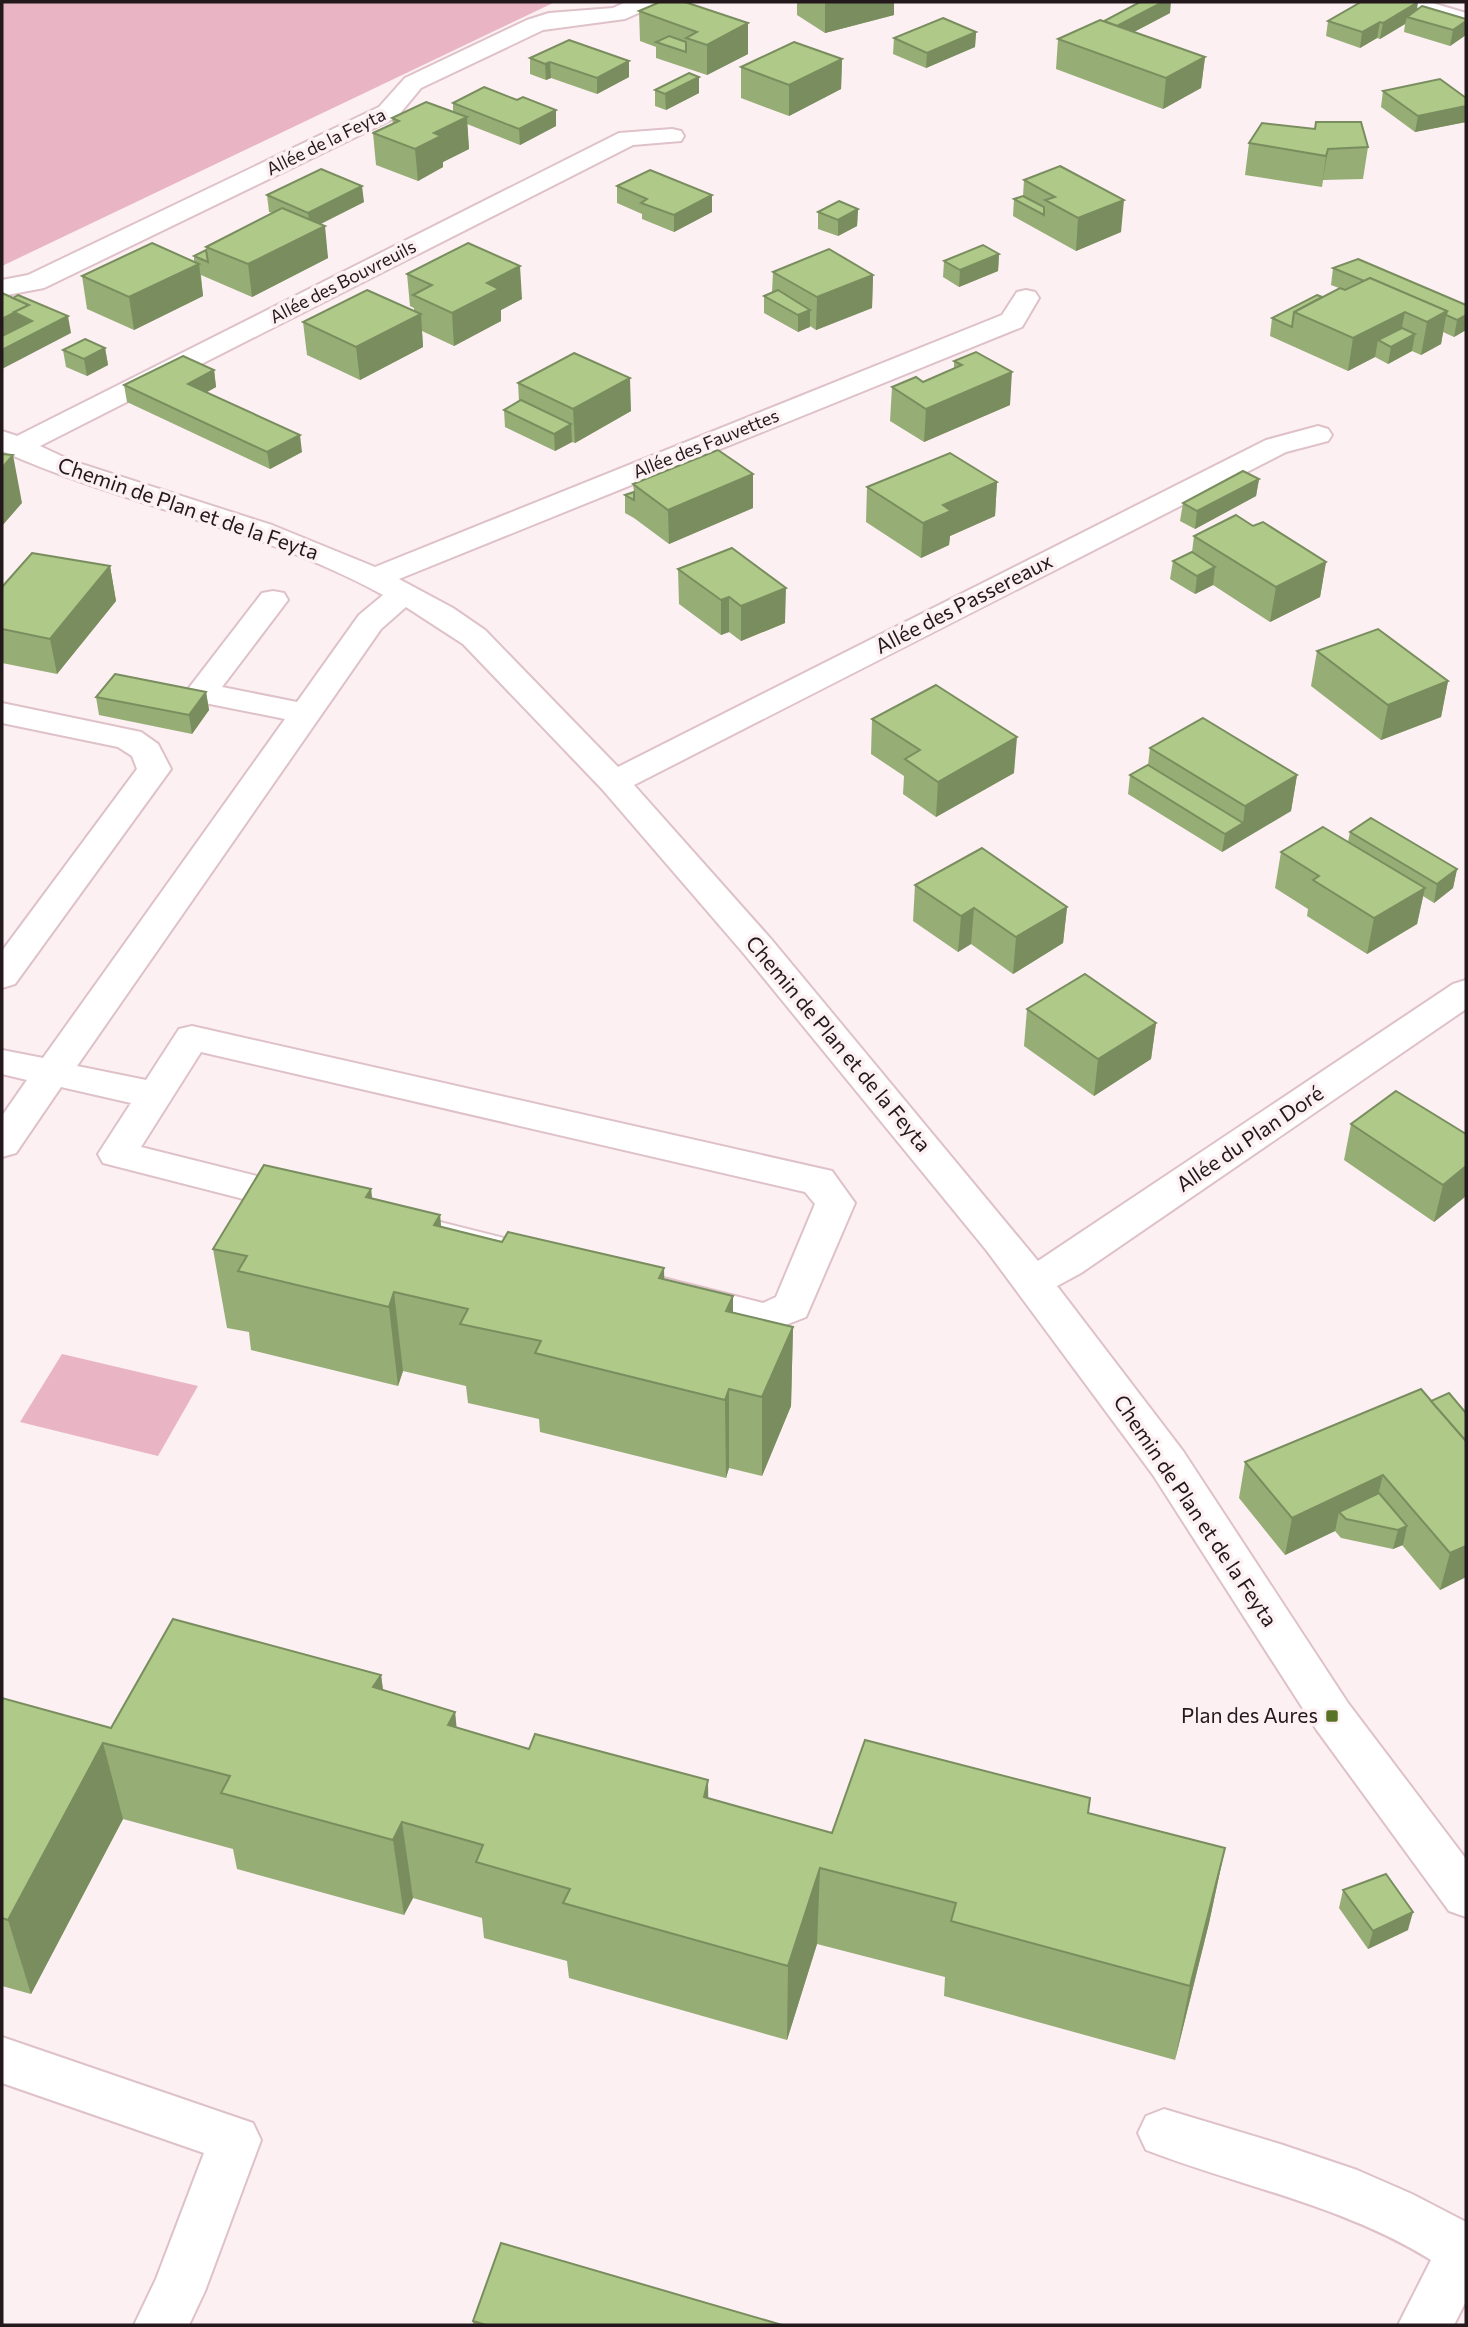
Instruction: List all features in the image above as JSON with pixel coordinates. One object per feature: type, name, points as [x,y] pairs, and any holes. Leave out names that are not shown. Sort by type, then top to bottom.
[{"type":"street","name":"Allée de la Feyta","points":[[2,288],[34,282],[388,113],[397,106],[407,87],[413,83],[535,25],[549,20],[617,13],[644,2]]},
{"type":"street","points":[[1405,2],[1466,20]]},
{"type":"street","name":"Allée des Bouvreuils","points":[[10,443],[628,138],[672,135]]},
{"type":"street","name":"Allée des Fauvettes","points":[[2,1144],[381,610],[390,586],[1012,321],[1026,298]]},
{"type":"street","name":"Allée des Passereaux","points":[[614,782],[1276,446],[1318,435]]},
{"type":"street","name":"Chemin de Plan et de la Feyta","points":[[10,443],[62,467],[273,536],[390,586],[474,638],[614,782],[758,947],[1001,1241],[1167,1463],[1332,1716],[1466,1896]]},
{"type":"street","points":[[273,600],[201,693],[306,713]]},
{"type":"street","points":[[2,713],[129,739],[146,751],[154,769],[2,976]]},
{"type":"street","name":"Allée du Plan Doré","points":[[1030,1282],[1066,1263],[1466,992]]},
{"type":"street","points":[[192,1038],[818,1181],[835,1203],[792,1307],[765,1318],[117,1154],[154,1095],[192,1038]]},
{"type":"street","points":[[2,1062],[154,1095]]},
{"type":"street","points":[[2,2060],[235,2140],[178,2291],[161,2325]]},
{"type":"street","points":[[1164,2133],[1363,2196],[1427,2226],[1465,2249],[1425,2325]]},
{"type":"shaded area","points":[[2,2],[555,2],[2,266]]},
{"type":"shaded area","points":[[62,1354],[198,1386],[158,1456],[20,1422]]},
{"type":"building","points":[[660,2],[685,2],[748,23],[707,45],[686,38],[697,32],[639,11]]},
{"type":"building","points":[[1140,2],[1163,2],[1117,26],[1104,21]]},
{"type":"building","points":[[1361,2],[1418,2],[1362,32],[1328,21]]},
{"type":"building","points":[[1422,6],[1466,21],[1453,30],[1407,17]]},
{"type":"building","points":[[943,18],[976,32],[927,53],[894,38]]},
{"type":"building","points":[[1100,20],[1205,57],[1166,78],[1058,39]]},
{"type":"building","points":[[669,36],[686,42],[686,52],[656,42]]},
{"type":"building","points":[[569,40],[629,61],[597,78],[530,58]]},
{"type":"building","points":[[794,42],[842,59],[789,85],[741,67]]},
{"type":"building","points":[[689,73],[699,77],[665,94],[655,90]]},
{"type":"building","points":[[1440,79],[1466,98],[1466,106],[1418,116],[1383,91]]},
{"type":"building","points":[[484,87],[517,100],[523,97],[556,110],[519,129],[453,103]]},
{"type":"building","points":[[426,102],[467,117],[434,133],[441,136],[415,149],[373,133],[399,121],[392,118]]},
{"type":"building","points":[[1316,122],[1361,122],[1368,147],[1328,149],[1326,156],[1249,143],[1262,123],[1315,129]]},
{"type":"building","points":[[1060,166],[1124,200],[1078,218],[1045,200],[1055,197],[1024,180]]},
{"type":"building","points":[[321,169],[362,186],[308,213],[267,195]]},
{"type":"building","points":[[650,170],[712,195],[674,215],[641,203],[647,199],[617,186]]},
{"type":"building","points":[[1023,196],[1044,207],[1044,215],[1014,199]]},
{"type":"building","points":[[839,201],[858,209],[838,220],[818,212]]},
{"type":"building","points":[[282,208],[325,226],[248,264],[206,247]]},
{"type":"building","points":[[152,243],[199,264],[129,297],[82,276]]},
{"type":"building","points":[[468,243],[520,266],[487,283],[499,289],[452,313],[413,295],[432,285],[407,274]]},
{"type":"building","points":[[983,245],[999,254],[960,270],[944,261]]},
{"type":"building","points":[[829,249],[873,275],[817,297],[773,272]]},
{"type":"building","points":[[206,250],[208,262],[194,256]]},
{"type":"building","points":[[1358,259],[1466,305],[1466,315],[1457,320],[1446,315],[1447,311],[1370,278],[1364,281],[1333,268]]},
{"type":"building","points":[[1370,278],[1447,311],[1427,322],[1405,312],[1353,338],[1294,312],[1340,288],[1345,290]]},
{"type":"building","points":[[367,290],[421,314],[356,347],[303,322]]},
{"type":"building","points":[[778,290],[810,310],[798,315],[764,296]]},
{"type":"building","points":[[2,293],[29,305],[2,319]]},
{"type":"building","points":[[18,295],[68,316],[2,350],[2,336],[32,321],[14,312],[29,305],[13,298]]},
{"type":"building","points":[[1317,295],[1322,297],[1294,312],[1292,327],[1272,318]]},
{"type":"building","points":[[1402,328],[1415,334],[1391,347],[1378,340]]},
{"type":"building","points":[[85,339],[105,348],[84,359],[63,350]]},
{"type":"building","points":[[976,352],[1012,372],[926,409],[892,387],[916,377],[923,382],[962,365],[954,361]]},
{"type":"building","points":[[574,353],[630,378],[573,409],[518,383]]},
{"type":"building","points":[[183,356],[214,370],[188,384],[300,435],[267,452],[124,385]]},
{"type":"building","points":[[521,400],[571,424],[554,434],[504,410]]},
{"type":"building","points":[[718,450],[753,474],[668,510],[633,484]]},
{"type":"building","points":[[950,453],[997,482],[943,505],[951,511],[923,523],[867,487]]},
{"type":"building","points":[[2,454],[13,455],[2,468]]},
{"type":"building","points":[[1243,471],[1259,479],[1197,511],[1183,503]]},
{"type":"building","points":[[634,492],[634,500],[625,495]]},
{"type":"building","points":[[1236,515],[1253,526],[1263,522],[1326,562],[1276,587],[1194,536]]},
{"type":"building","points":[[732,548],[786,588],[741,606],[729,597],[721,600],[678,569]]},
{"type":"building","points":[[1192,552],[1215,567],[1197,576],[1173,561]]},
{"type":"building","points":[[32,553],[110,566],[50,639],[2,629],[2,587]]},
{"type":"building","points":[[1378,629],[1448,681],[1388,705],[1317,651]]},
{"type":"building","points":[[115,674],[206,692],[189,715],[96,697]]},
{"type":"building","points":[[936,685],[1017,737],[938,782],[905,759],[920,750],[872,719]]},
{"type":"building","points":[[1203,718],[1297,775],[1245,806],[1150,748]]},
{"type":"building","points":[[1148,765],[1243,823],[1225,834],[1130,775]]},
{"type":"building","points":[[1371,818],[1457,869],[1437,884],[1350,832]]},
{"type":"building","points":[[1323,827],[1425,888],[1374,918],[1313,880],[1319,876],[1281,852]]},
{"type":"building","points":[[982,848],[1067,907],[1016,937],[974,908],[961,916],[915,885]]},
{"type":"building","points":[[1085,974],[1156,1023],[1098,1059],[1027,1009]]},
{"type":"building","points":[[1396,1091],[1466,1134],[1466,1166],[1443,1185],[1351,1124]]},
{"type":"building","points":[[264,1165],[371,1189],[366,1197],[440,1215],[434,1225],[502,1242],[508,1232],[664,1268],[659,1278],[733,1296],[726,1311],[793,1327],[762,1397],[729,1389],[725,1400],[535,1353],[541,1341],[460,1324],[468,1309],[394,1292],[389,1307],[238,1271],[247,1256],[213,1249]]},
{"type":"building","points":[[1421,1389],[1466,1441],[1466,1546],[1450,1553],[1383,1475],[1292,1518],[1245,1462]]},
{"type":"building","points":[[1449,1393],[1466,1413],[1466,1441],[1431,1401]]},
{"type":"building","points":[[1379,1493],[1407,1526],[1398,1530],[1346,1519],[1339,1512]]},
{"type":"building","points":[[173,1619],[381,1675],[373,1687],[455,1712],[448,1725],[529,1749],[535,1734],[708,1780],[704,1797],[832,1833],[865,1740],[1090,1798],[1088,1813],[1225,1848],[1190,1986],[951,1921],[956,1903],[820,1868],[788,1966],[563,1903],[570,1889],[476,1862],[483,1845],[402,1822],[393,1840],[221,1793],[230,1776],[103,1743],[8,1920],[2,1918],[2,1698],[111,1728]]},
{"type":"building","points":[[1386,1874],[1413,1912],[1373,1931],[1343,1890]]},
{"type":"building","points":[[501,2243],[782,2325],[486,2325],[473,2321]]},
{"type":"place","name":"Plan des Aures","points":[[1332,1716]]}]
